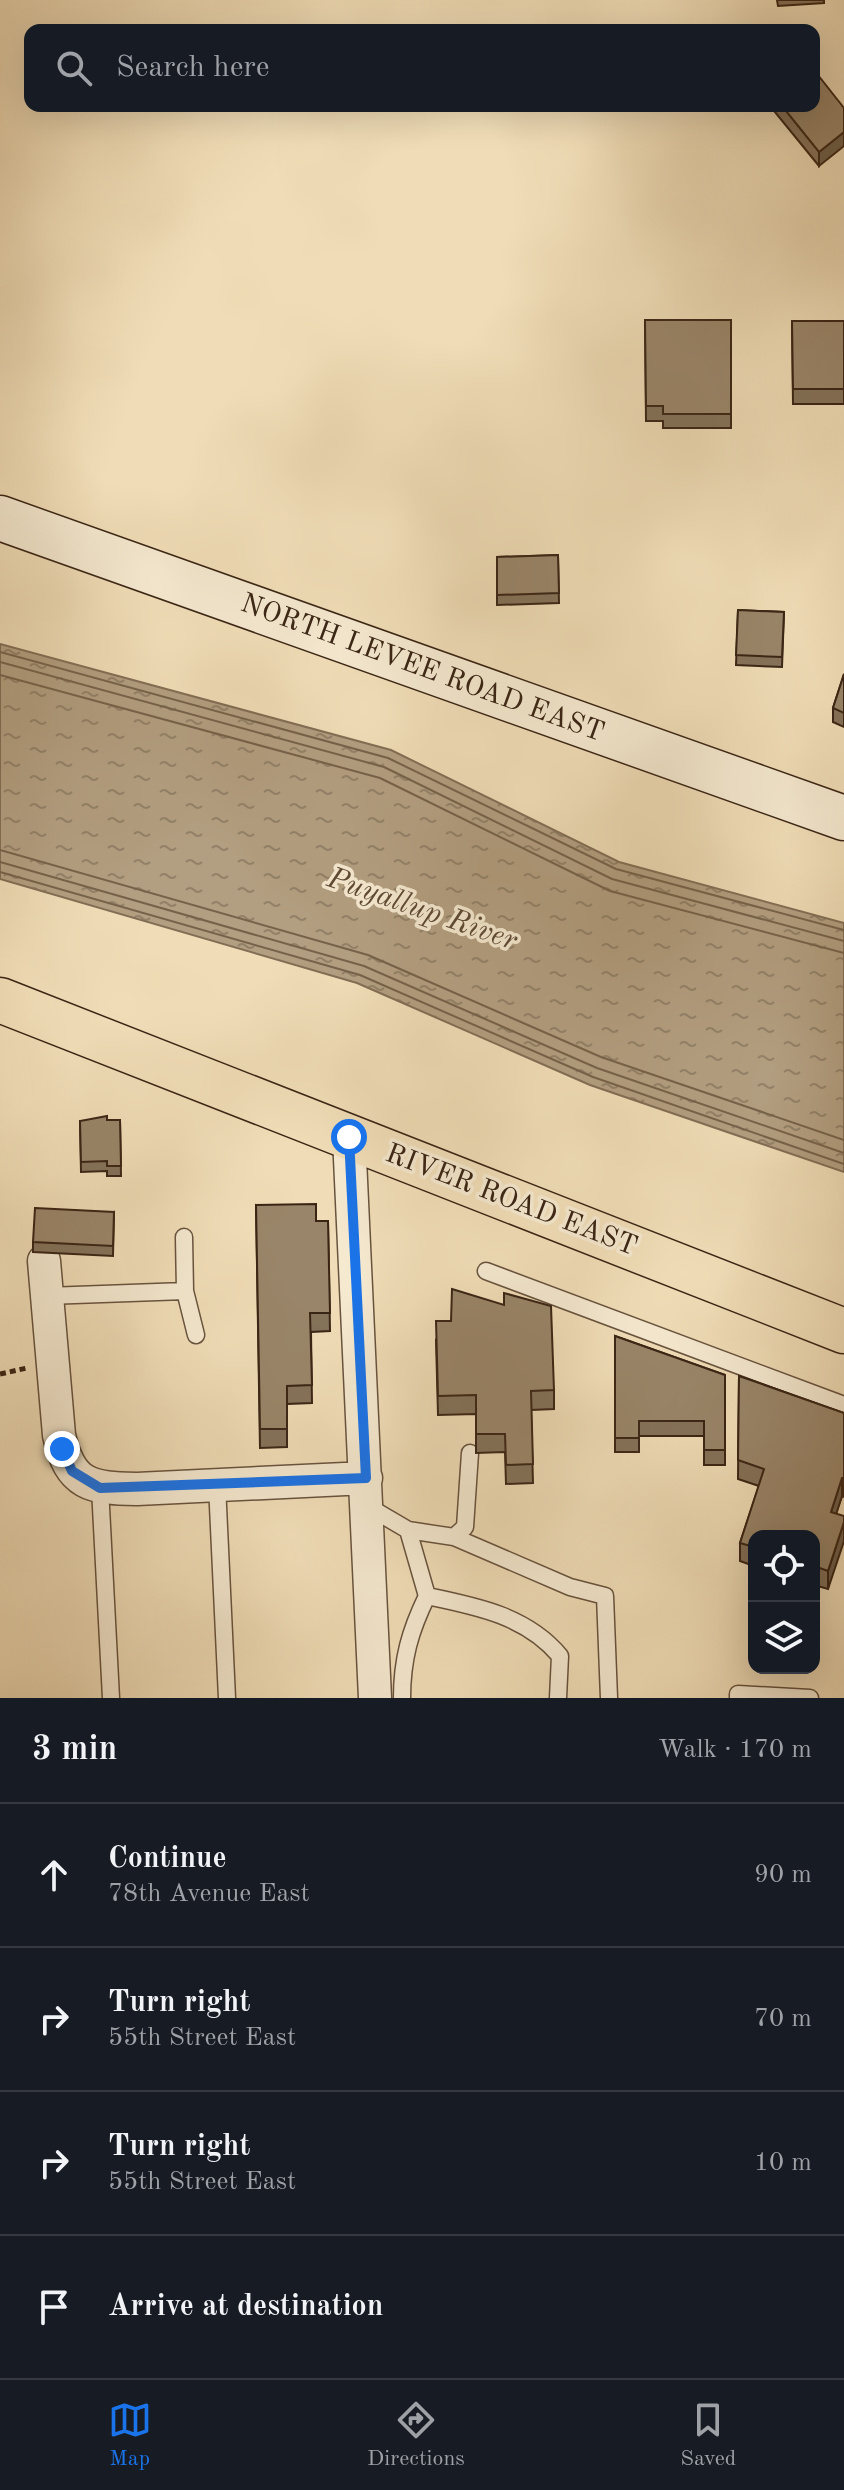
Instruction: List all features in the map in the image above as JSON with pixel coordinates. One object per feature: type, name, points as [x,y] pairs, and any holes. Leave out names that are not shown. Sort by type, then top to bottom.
[{"type":"main road","name":"RIVER ROAD EAST","points":[[0,1000],[844,1331]]},
{"type":"street","name":"NORTH LEVEE ROAD EAST","points":[[0,518],[844,818]]},
{"type":"street","points":[[349,1137],[375,1698]]},
{"type":"street","points":[[44,1261],[59,1435],[72,1471],[100,1488],[217,1485],[367,1492]]},
{"type":"lane","points":[[184,1237],[185,1291],[196,1335]]},
{"type":"lane","points":[[486,1271],[844,1405]]},
{"type":"lane","points":[[47,1296],[185,1291]]},
{"type":"lane","points":[[454,1537],[465,1527],[470,1453]]},
{"type":"lane","points":[[217,1485],[227,1698]]},
{"type":"lane","points":[[100,1488],[111,1698]]},
{"type":"lane","points":[[367,1492],[408,1530],[427,1596],[409,1634],[402,1667],[402,1698]]},
{"type":"lane","points":[[408,1530],[454,1537],[570,1587],[605,1596],[609,1698]]},
{"type":"lane","points":[[427,1596],[498,1613],[542,1634],[560,1656],[558,1698]]},
{"type":"lane","points":[[738,1698],[738,1694],[810,1698]]},
{"type":"water","name":"Puyallup River","points":[[0,644],[391,750],[619,862],[844,923],[844,1172],[590,1085],[357,983],[0,879]]},
{"type":"building","points":[[820,78],[844,108],[844,132],[819,152],[787,112],[820,112]]},
{"type":"building","points":[[645,320],[731,320],[731,414],[663,414],[663,406],[646,406]]},
{"type":"building","points":[[792,321],[844,321],[844,389],[793,389]]},
{"type":"building","points":[[558,555],[559,593],[497,595],[497,557]]},
{"type":"building","points":[[738,610],[784,612],[782,657],[736,655]]},
{"type":"building","points":[[844,674],[844,713],[833,708]]},
{"type":"building","points":[[107,1116],[107,1120],[120,1120],[121,1166],[107,1166],[107,1161],[81,1162],[80,1121]]},
{"type":"building","points":[[316,1204],[316,1221],[328,1221],[330,1313],[310,1313],[312,1385],[287,1386],[287,1429],[260,1429],[256,1205]]},
{"type":"building","points":[[35,1208],[114,1212],[113,1246],[33,1242]]},
{"type":"building","points":[[452,1289],[504,1305],[504,1293],[551,1306],[554,1390],[531,1391],[533,1464],[506,1465],[505,1434],[476,1434],[476,1395],[438,1396],[436,1321],[451,1321]]},
{"type":"building","points":[[615,1336],[725,1375],[725,1450],[704,1450],[704,1421],[639,1421],[639,1438],[615,1438]]},
{"type":"building","points":[[739,1376],[844,1413],[844,1478],[831,1512],[844,1516],[844,1522],[828,1571],[820,1568],[820,1530],[748,1530],[748,1545],[740,1543],[764,1469],[738,1460]]},
{"type":"route","points":[[62,1449],[72,1471],[80,1479],[100,1488],[366,1478],[349,1137]]}]
